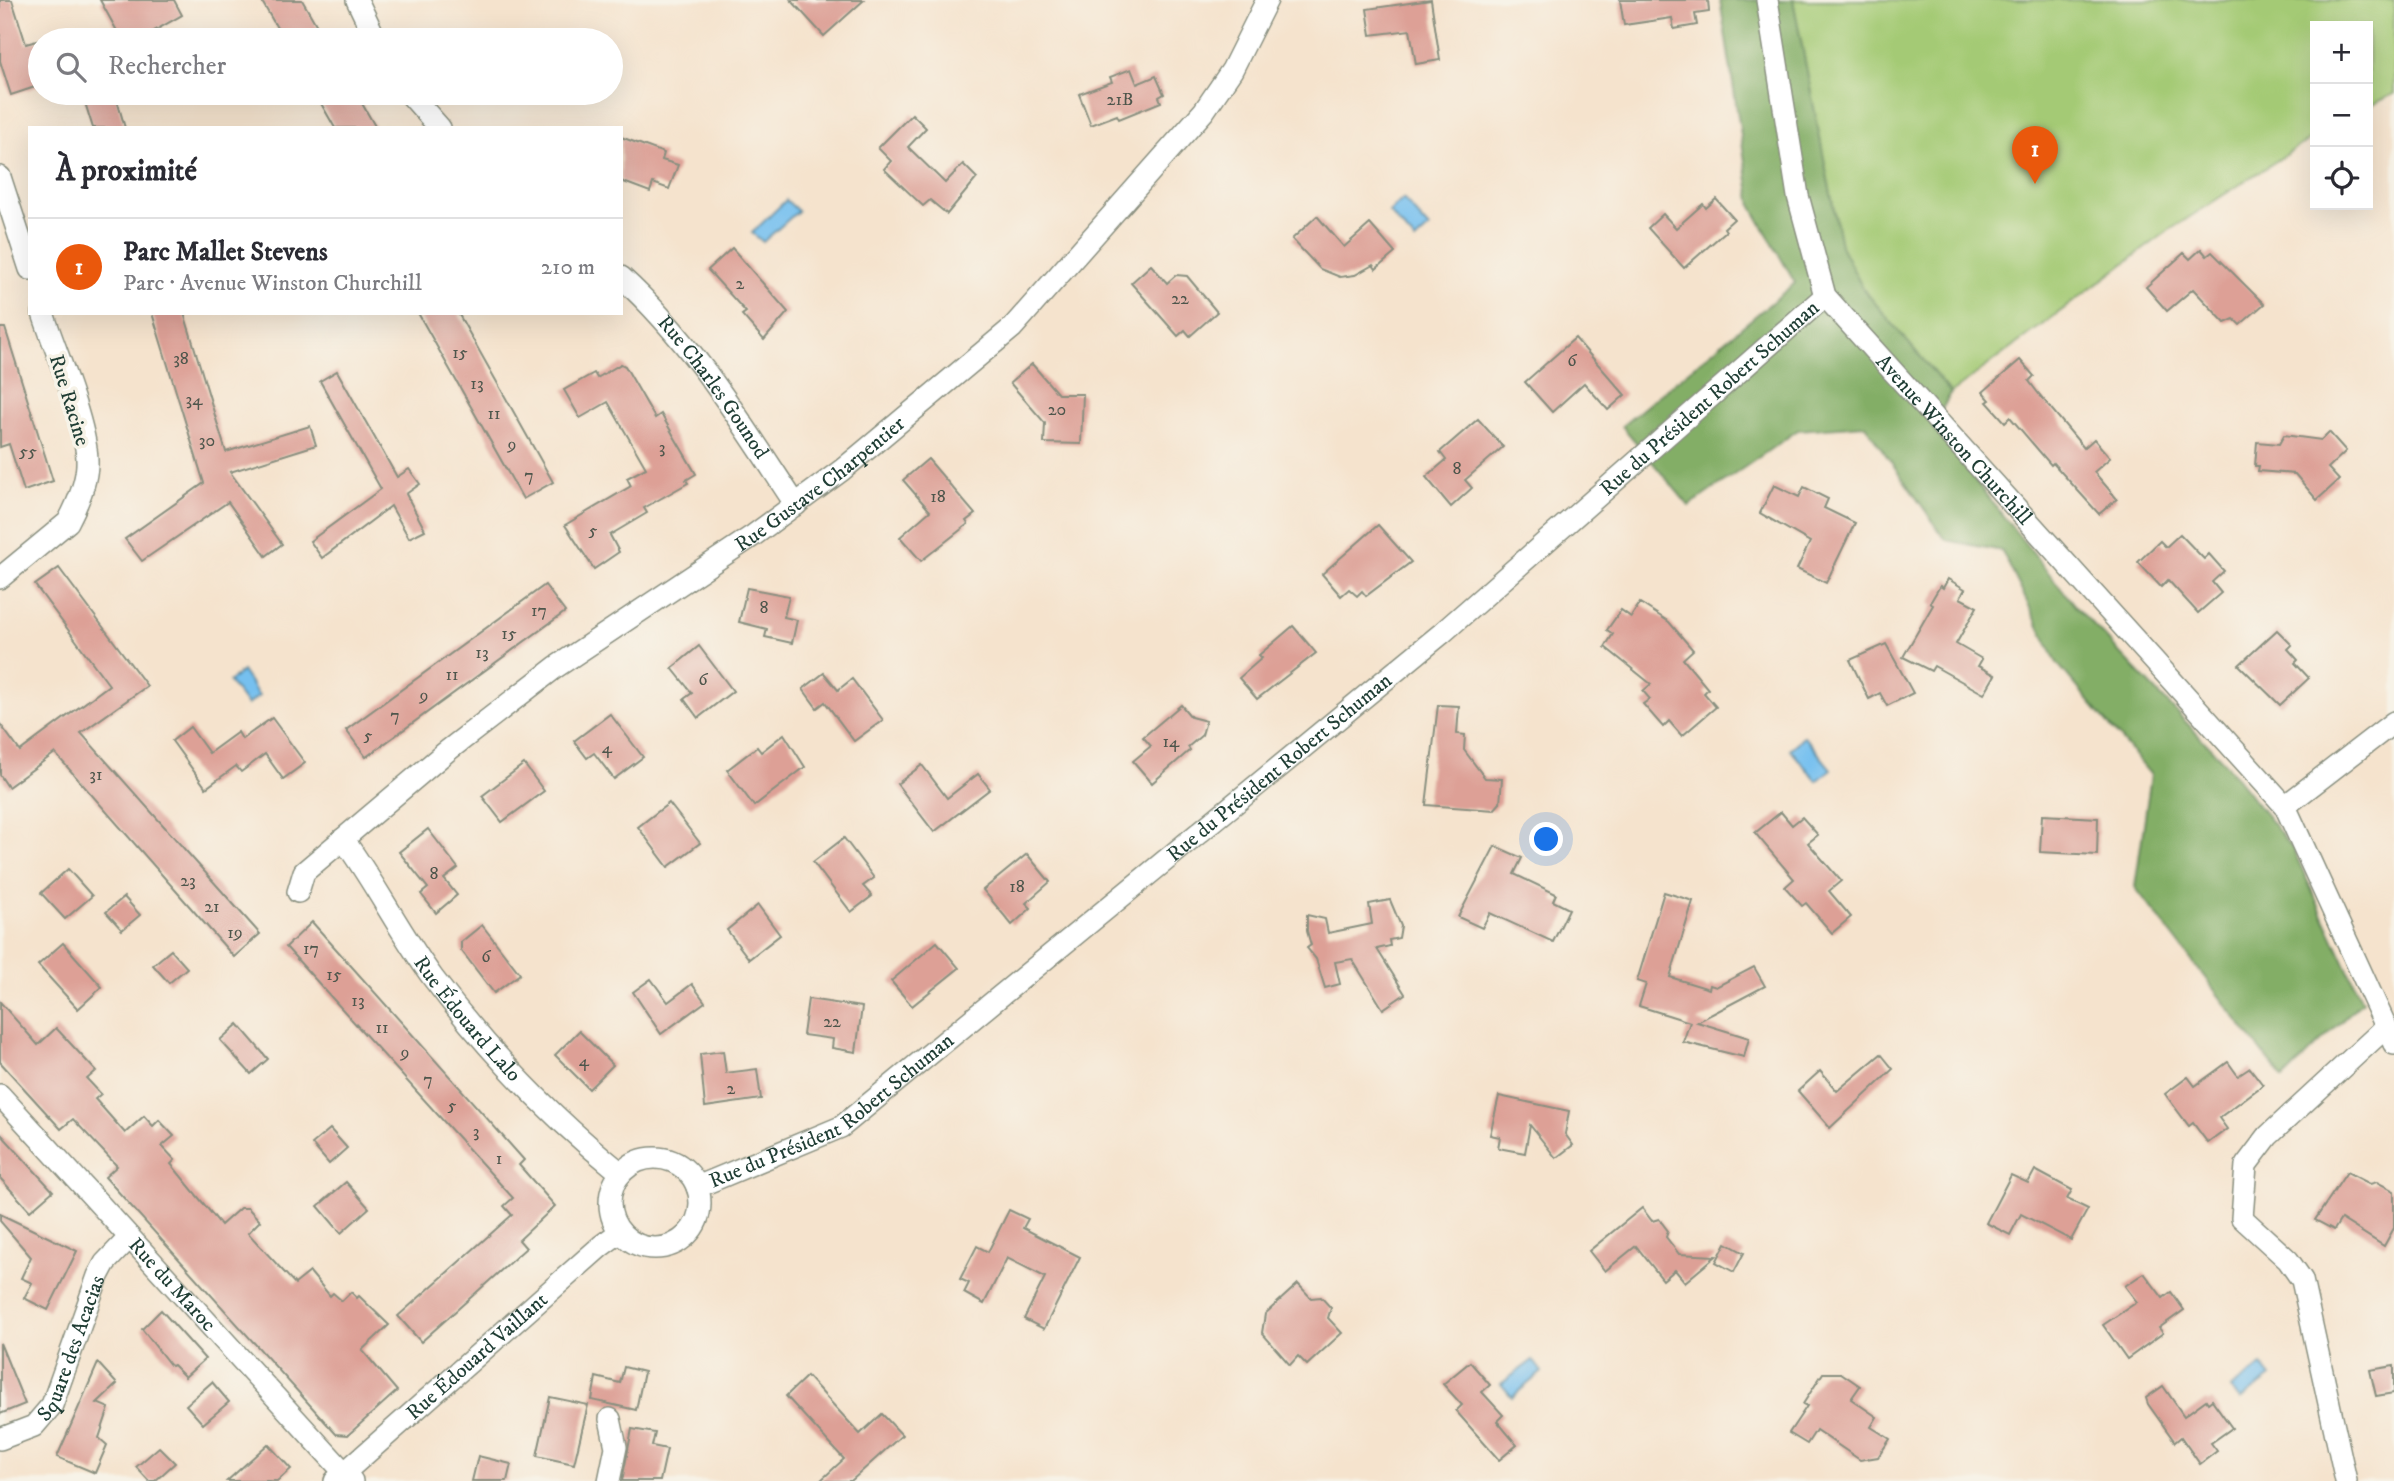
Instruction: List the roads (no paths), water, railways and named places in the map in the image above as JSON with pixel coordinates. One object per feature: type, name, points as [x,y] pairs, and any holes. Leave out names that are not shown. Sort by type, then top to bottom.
[{"type":"street","points":[[357,0],[370,28]]},
{"type":"street","name":"Rue Gustave Charpentier","points":[[298,892],[304,872],[446,752],[575,653],[796,505],[978,358],[1025,313],[1204,111],[1232,70],[1267,0]]},
{"type":"street","name":"Avenue Winston Churchill","points":[[1767,0],[1798,196],[1825,296],[2285,806],[2390,1036]]},
{"type":"street","points":[[420,105],[438,126]]},
{"type":"street","points":[[0,177],[28,263]]},
{"type":"street","name":"Rue Charles Gounod","points":[[623,279],[667,323],[707,371],[796,505]]},
{"type":"street","name":"Rue du Président Robert Schuman","points":[[698,1187],[841,1127],[1441,634],[1825,296]]},
{"type":"street","name":"Rue Racine","points":[[0,578],[68,522],[78,500],[87,468],[81,427],[44,315]]},
{"type":"street","points":[[2285,806],[2394,722]]},
{"type":"street","name":"Rue Édouard Lalo","points":[[343,839],[433,978],[496,1055],[544,1106],[621,1173]]},
{"type":"street","points":[[2346,1481],[2302,1280],[2288,1260],[2242,1218],[2246,1165],[2268,1136],[2390,1036]]},
{"type":"street","name":"Rue du Maroc","points":[[0,1095],[343,1478]]},
{"type":"street","points":[[663,1159],[681,1166],[698,1187],[700,1208],[696,1222],[678,1242],[658,1248],[644,1247],[620,1232],[612,1218],[610,1203],[613,1187],[621,1173],[643,1160],[663,1159]]},
{"type":"street","name":"Rue Édouard Vaillant","points":[[343,1478],[601,1246],[620,1232]]},
{"type":"street","name":"Square des Acacias","points":[[0,1439],[34,1426],[52,1405],[98,1276],[105,1263],[130,1238]]},
{"type":"street","points":[[609,1481],[616,1447],[610,1419]]},
{"type":"water","points":[[1403,199],[1429,228],[1415,241],[1389,212]]},
{"type":"water","points":[[786,200],[798,211],[763,242],[752,233]]},
{"type":"water","points":[[242,671],[259,696],[247,705],[229,682]]},
{"type":"water","points":[[1804,736],[1831,769],[1817,781],[1790,749]]},
{"type":"water","points":[[1533,1360],[1542,1372],[1512,1397],[1501,1384]]},
{"type":"water","points":[[2262,1366],[2271,1377],[2240,1400],[2231,1388]]},
{"type":"place","name":"Parc Mallet Stevens","points":[[2035,184]]}]
